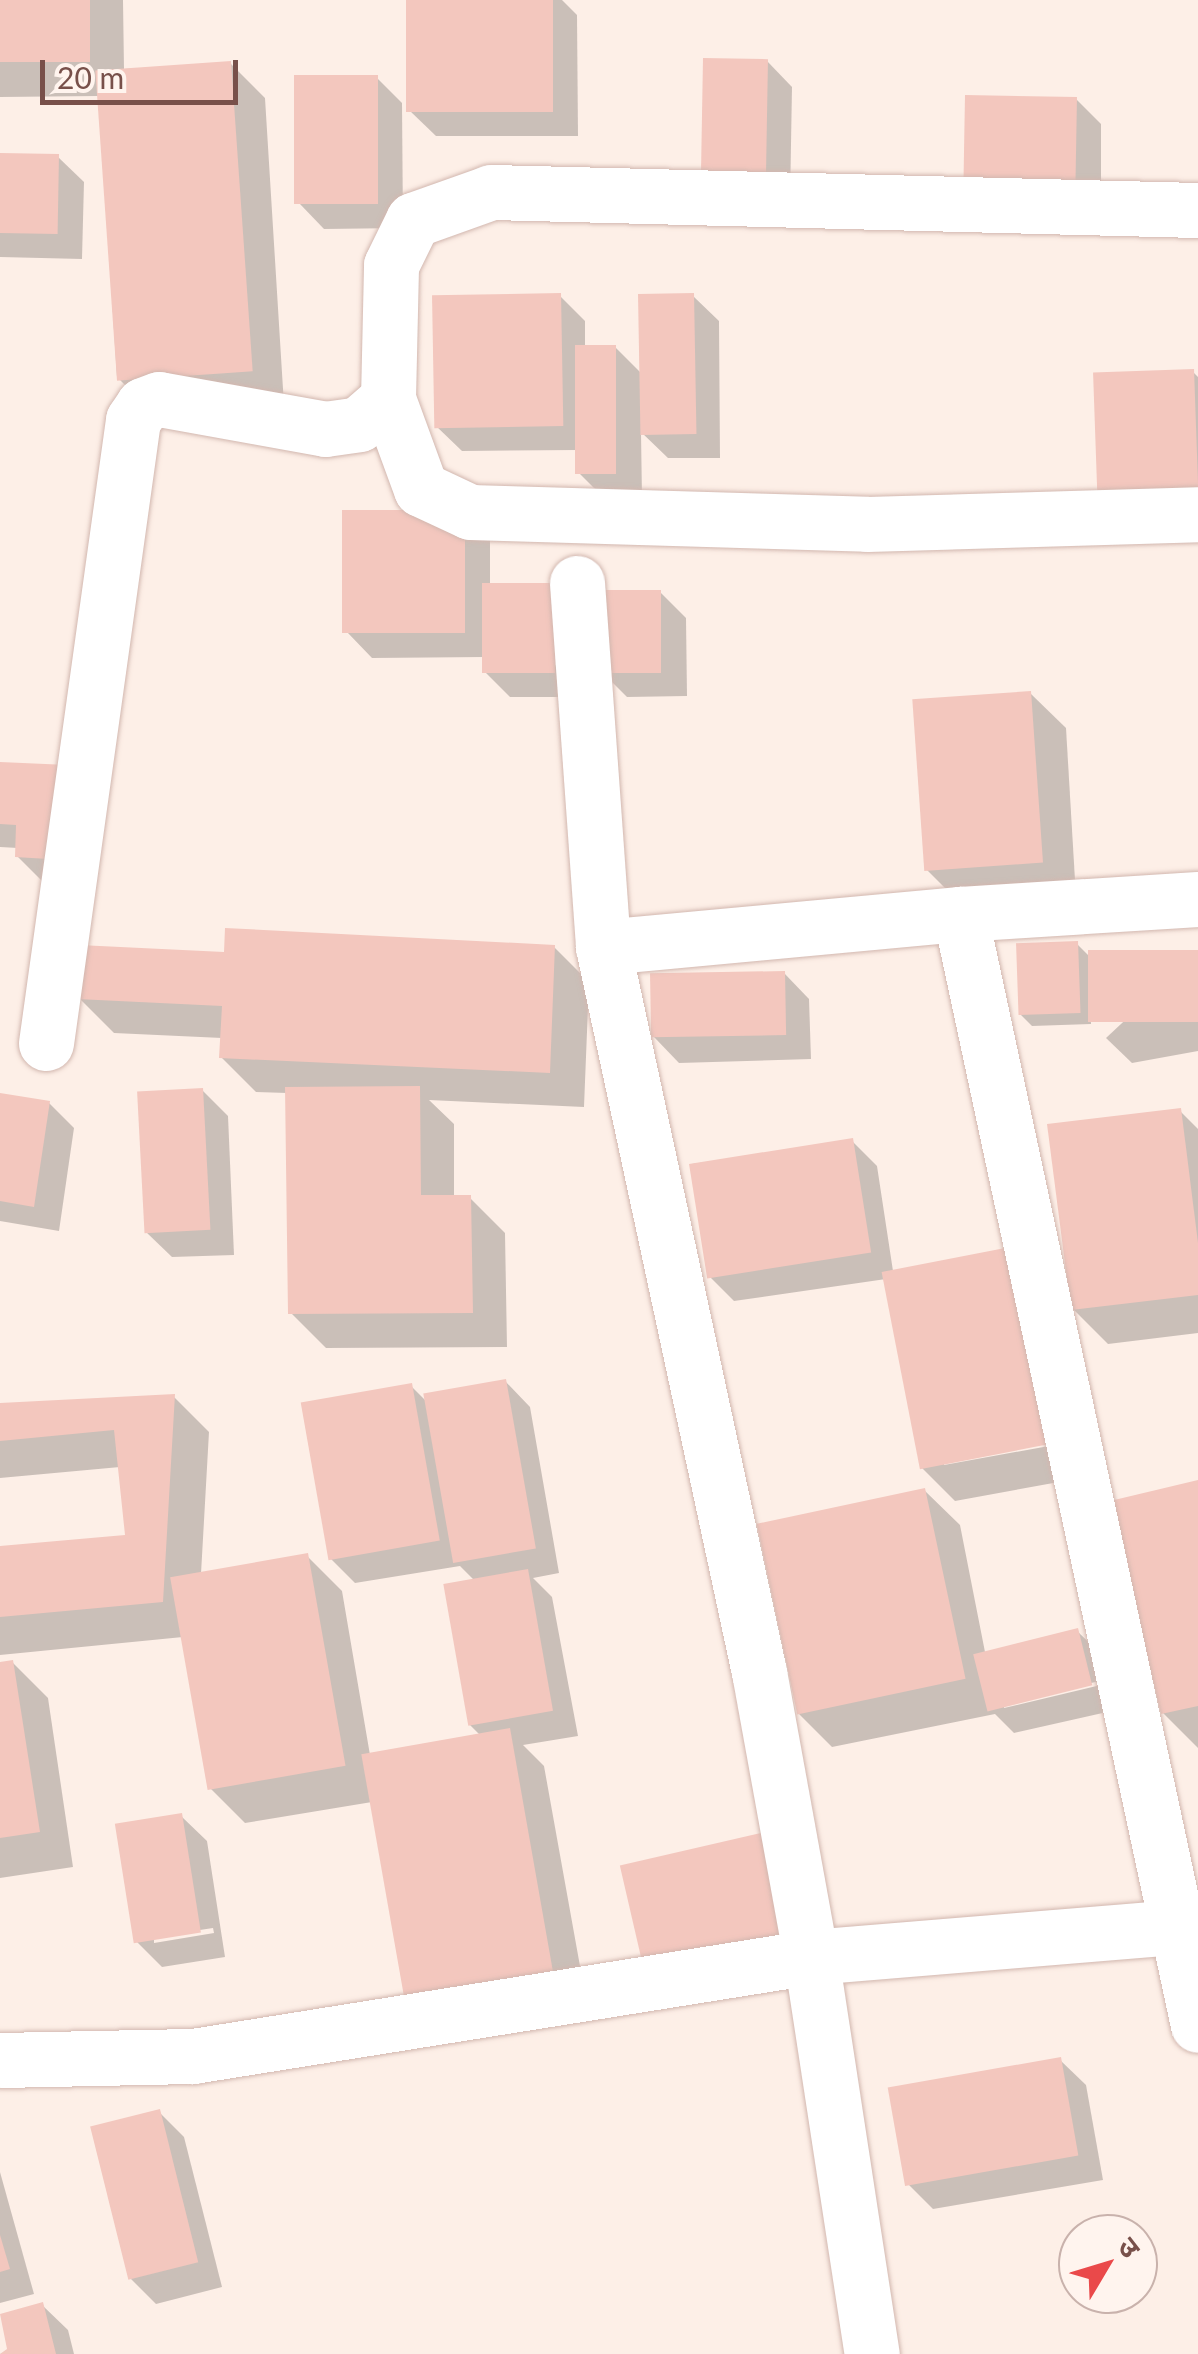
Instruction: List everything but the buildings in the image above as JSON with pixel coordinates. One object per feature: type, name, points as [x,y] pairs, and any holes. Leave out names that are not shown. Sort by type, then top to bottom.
[{"type":"street","points":[[1198,210],[492,192],[413,220],[391,265],[388,398],[421,490],[470,512],[866,524],[1198,514]]},
{"type":"street","points":[[46,1044],[132,420],[144,405],[160,398],[325,429],[359,424],[388,398]]},
{"type":"street","points":[[577,583],[603,947],[758,1672],[811,1957],[872,2354]]},
{"type":"street","points":[[603,947],[960,914],[1198,899]]},
{"type":"street","points":[[960,914],[1188,1927],[1198,2024]]},
{"type":"street","points":[[0,2060],[193,2056],[811,1957],[1188,1927]]}]
